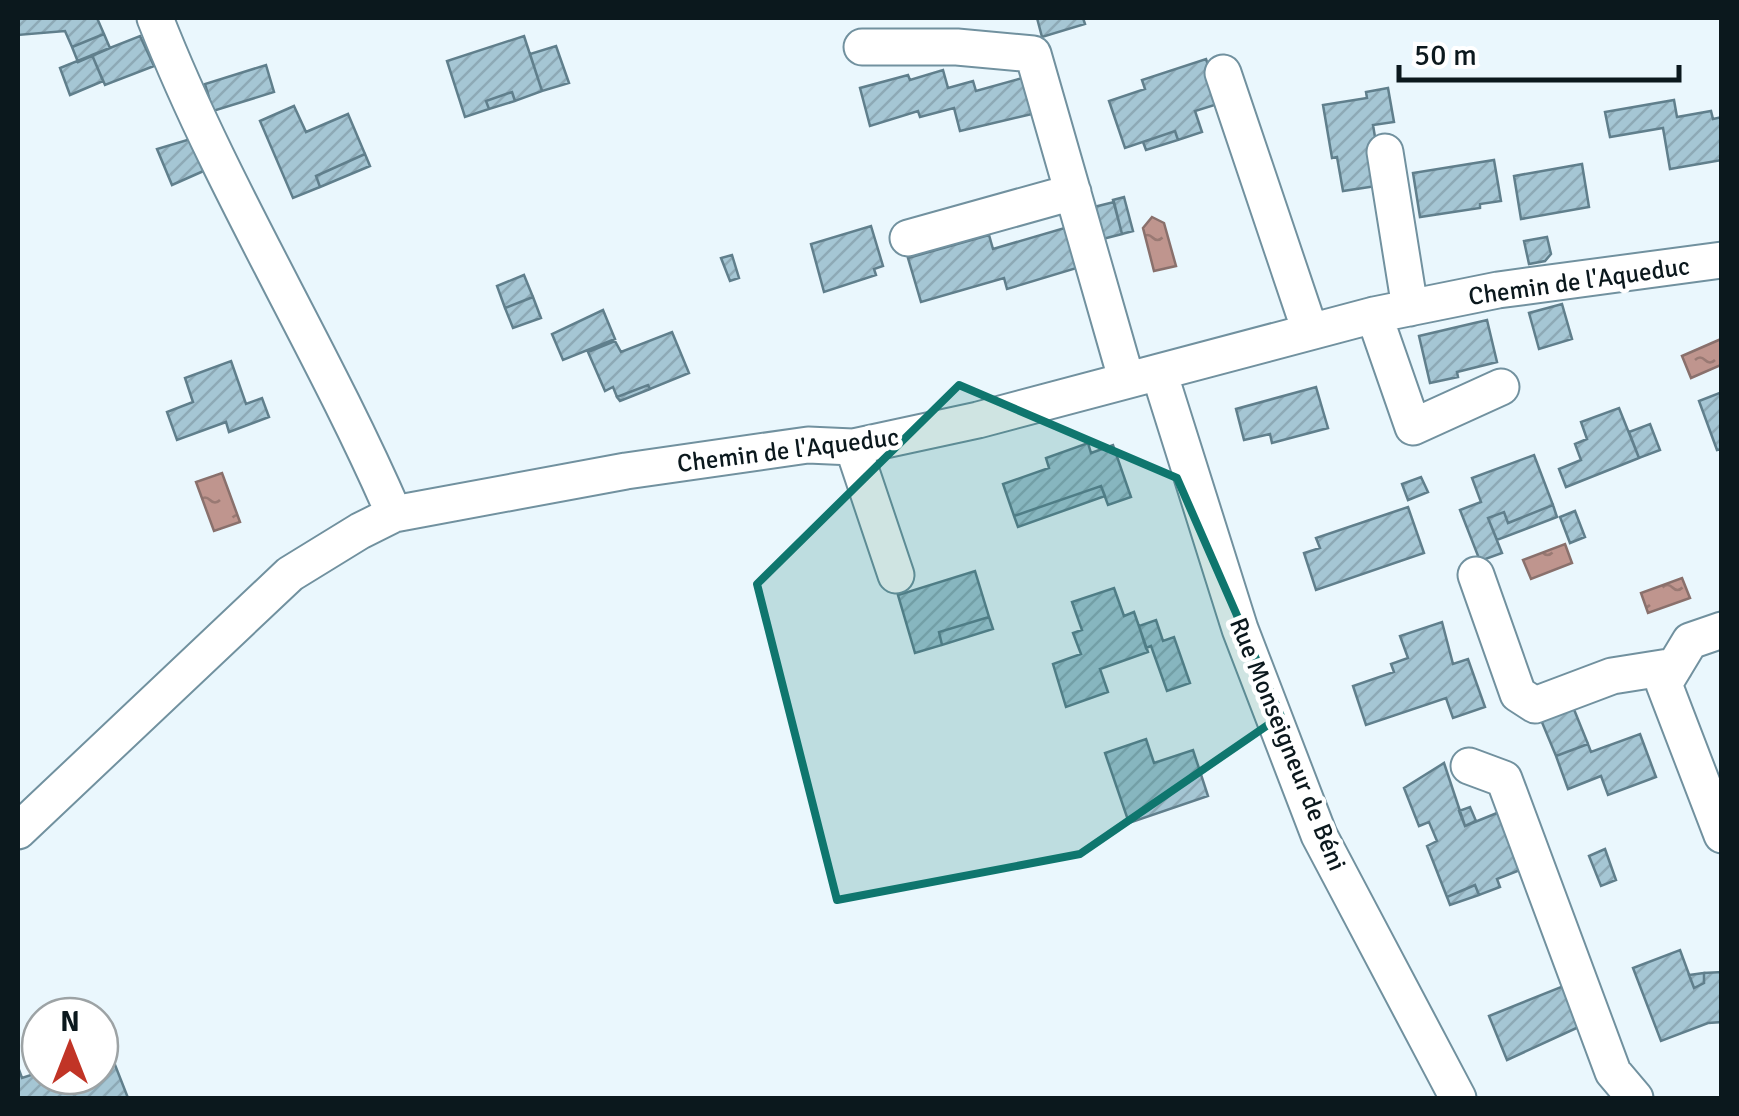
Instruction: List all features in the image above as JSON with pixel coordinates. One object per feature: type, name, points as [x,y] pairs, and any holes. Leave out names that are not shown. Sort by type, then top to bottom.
[{"type":"street","points":[[155,18],[207,137],[394,514]]},
{"type":"street","name":"Rue Monseigneur de Béni","points":[[862,47],[1033,54],[1073,192],[1319,834],[1458,1098]]},
{"type":"street","points":[[1223,74],[1310,331]]},
{"type":"street","points":[[1385,152],[1410,308]]},
{"type":"street","points":[[908,238],[1073,192]]},
{"type":"street","name":"Chemin de l'Aqueduc","points":[[18,831],[290,574],[394,514],[626,471],[808,445],[852,446],[978,420],[1374,314],[1498,290],[1722,260]]},
{"type":"street","points":[[1374,314],[1412,427],[1501,387]]},
{"type":"street","points":[[852,446],[896,576]]},
{"type":"street","points":[[1476,575],[1518,694],[1534,705],[1612,676],[1675,666]]},
{"type":"street","points":[[1722,630],[1690,641],[1664,684],[1722,835]]},
{"type":"street","points":[[1469,766],[1504,779],[1613,1072],[1635,1098]]},
{"type":"highlighted area","points":[[959,385],[1177,478],[1281,716],[1080,854],[837,900],[757,584]]},
{"type":"water","points":[[1152,217],[1164,223],[1176,266],[1154,271],[1143,228]]},
{"type":"water","points":[[1721,339],[1721,365],[1691,378],[1682,356]]},
{"type":"water","points":[[222,473],[240,522],[214,531],[196,482]]},
{"type":"water","points":[[1565,544],[1572,563],[1531,579],[1523,560]]},
{"type":"water","points":[[1682,578],[1690,598],[1648,613],[1641,593]]},
{"type":"building","points":[[18,18],[97,18],[104,34],[72,47],[65,31],[18,35]]},
{"type":"building","points":[[1037,18],[1083,18],[1085,24],[1042,37]]},
{"type":"building","points":[[104,34],[110,48],[78,62],[72,47]]},
{"type":"building","points":[[140,36],[154,66],[105,85],[92,55]]},
{"type":"building","points":[[524,36],[542,91],[515,101],[512,92],[486,101],[489,109],[465,117],[447,61]]},
{"type":"building","points":[[556,46],[569,83],[542,91],[530,54]]},
{"type":"building","points":[[92,55],[103,81],[70,95],[60,68]]},
{"type":"building","points":[[1206,59],[1221,103],[1195,111],[1202,132],[1178,140],[1175,131],[1125,148],[1109,101],[1145,89],[1142,80]]},
{"type":"building","points":[[266,65],[274,92],[213,111],[205,84]]},
{"type":"building","points":[[943,70],[948,88],[973,81],[976,91],[1026,77],[1036,113],[960,131],[954,108],[920,117],[918,111],[870,126],[860,88]]},
{"type":"building","points":[[1388,88],[1394,122],[1373,125],[1383,185],[1343,191],[1337,157],[1332,158],[1323,105],[1367,98],[1366,92]]},
{"type":"building","points":[[512,92],[515,101],[489,109],[486,101]]},
{"type":"building","points":[[1674,100],[1677,117],[1711,111],[1713,119],[1722,117],[1722,160],[1670,169],[1663,128],[1610,137],[1605,112]]},
{"type":"building","points":[[294,106],[306,132],[348,114],[365,154],[316,176],[320,187],[293,198],[260,121]]},
{"type":"building","points":[[1175,131],[1178,140],[1146,150],[1143,142]]},
{"type":"building","points":[[194,138],[208,169],[172,185],[157,149]]},
{"type":"building","points":[[365,154],[370,166],[320,187],[316,176]]},
{"type":"building","points":[[1494,160],[1501,201],[1420,217],[1413,173]]},
{"type":"building","points":[[1582,164],[1589,207],[1521,219],[1514,176]]},
{"type":"building","points":[[1124,197],[1133,231],[1122,234],[1113,200]]},
{"type":"building","points":[[1114,202],[1122,234],[1095,241],[1086,209]]},
{"type":"building","points":[[871,226],[883,266],[874,269],[876,275],[824,292],[811,244]]},
{"type":"building","points":[[1068,227],[1080,267],[1007,289],[1004,278],[921,302],[908,258],[989,235],[993,249]]},
{"type":"building","points":[[1547,237],[1551,254],[1545,261],[1529,264],[1524,241]]},
{"type":"building","points":[[732,255],[739,278],[730,281],[721,258]]},
{"type":"building","points":[[524,275],[533,297],[505,308],[497,286]]},
{"type":"building","points":[[533,297],[541,318],[513,328],[505,308]]},
{"type":"building","points":[[1562,304],[1572,339],[1539,349],[1529,313]]},
{"type":"building","points":[[603,310],[615,339],[563,360],[552,334]]},
{"type":"building","points":[[1487,320],[1497,362],[1430,383],[1419,336]]},
{"type":"building","points":[[672,332],[689,373],[617,397],[613,387],[605,391],[588,352],[615,341],[621,352]]},
{"type":"building","points":[[231,361],[246,404],[262,398],[269,417],[229,432],[226,422],[177,440],[167,412],[193,402],[185,378]]},
{"type":"building","points":[[648,385],[650,389],[620,401],[617,397]]},
{"type":"building","points":[[1316,387],[1328,428],[1272,443],[1270,434],[1244,440],[1236,409]]},
{"type":"building","points":[[1722,392],[1722,449],[1717,450],[1699,401]]},
{"type":"building","points":[[1619,408],[1639,458],[1566,487],[1559,469],[1581,460],[1575,444],[1587,439],[1581,422]]},
{"type":"building","points":[[1650,424],[1660,450],[1639,458],[1629,432]]},
{"type":"building","points":[[1088,443],[1091,453],[1113,445],[1131,497],[1108,505],[1101,486],[1014,516],[1003,484],[1049,468],[1046,458]]},
{"type":"building","points":[[1534,455],[1553,505],[1508,523],[1504,512],[1488,518],[1502,553],[1480,561],[1460,510],[1481,502],[1472,478]]},
{"type":"building","points":[[1421,477],[1428,492],[1408,500],[1402,484]]},
{"type":"building","points":[[1101,486],[1105,496],[1018,527],[1014,516]]},
{"type":"building","points":[[1553,505],[1557,517],[1497,540],[1488,518],[1504,512],[1508,523]]},
{"type":"building","points":[[1408,507],[1424,553],[1316,590],[1304,553],[1320,548],[1316,538]]},
{"type":"building","points":[[1575,511],[1585,537],[1570,543],[1560,517]]},
{"type":"building","points":[[975,571],[989,617],[939,632],[942,645],[915,653],[898,595]]},
{"type":"building","points":[[1114,588],[1124,616],[1134,612],[1148,652],[1100,669],[1108,692],[1066,707],[1053,664],[1081,654],[1073,633],[1082,630],[1072,602]]},
{"type":"building","points":[[989,617],[993,629],[942,645],[939,632]]},
{"type":"building","points":[[1156,620],[1163,641],[1174,637],[1190,683],[1167,691],[1151,646],[1146,648],[1139,626]]},
{"type":"building","points":[[1442,622],[1453,664],[1468,659],[1485,707],[1453,718],[1446,698],[1366,725],[1353,686],[1394,672],[1391,664],[1408,658],[1400,636]]},
{"type":"building","points":[[1573,707],[1588,744],[1556,756],[1541,720]]},
{"type":"building","points":[[1640,734],[1656,777],[1608,795],[1601,776],[1568,789],[1556,756],[1588,744],[1591,752]]},
{"type":"building","points":[[1146,739],[1154,763],[1193,750],[1208,796],[1129,823],[1105,753]]},
{"type":"building","points":[[1444,763],[1465,826],[1507,809],[1530,866],[1497,879],[1500,887],[1479,895],[1475,885],[1447,897],[1427,846],[1437,841],[1429,822],[1419,826],[1404,788]]},
{"type":"building","points":[[1470,807],[1476,821],[1465,826],[1459,811]]},
{"type":"building","points":[[1605,849],[1616,880],[1601,886],[1589,856]]},
{"type":"building","points":[[1475,885],[1479,895],[1450,905],[1447,897]]},
{"type":"building","points":[[1680,950],[1694,988],[1704,983],[1704,973],[1722,972],[1722,1022],[1708,1023],[1661,1041],[1633,968]]},
{"type":"building","points":[[1704,973],[1704,983],[1694,988],[1689,975]]},
{"type":"building","points":[[1566,985],[1583,1025],[1507,1060],[1489,1016]]},
{"type":"building","points":[[18,1067],[20,1096],[120,1096],[120,1078],[128,1098],[18,1098]]}]
